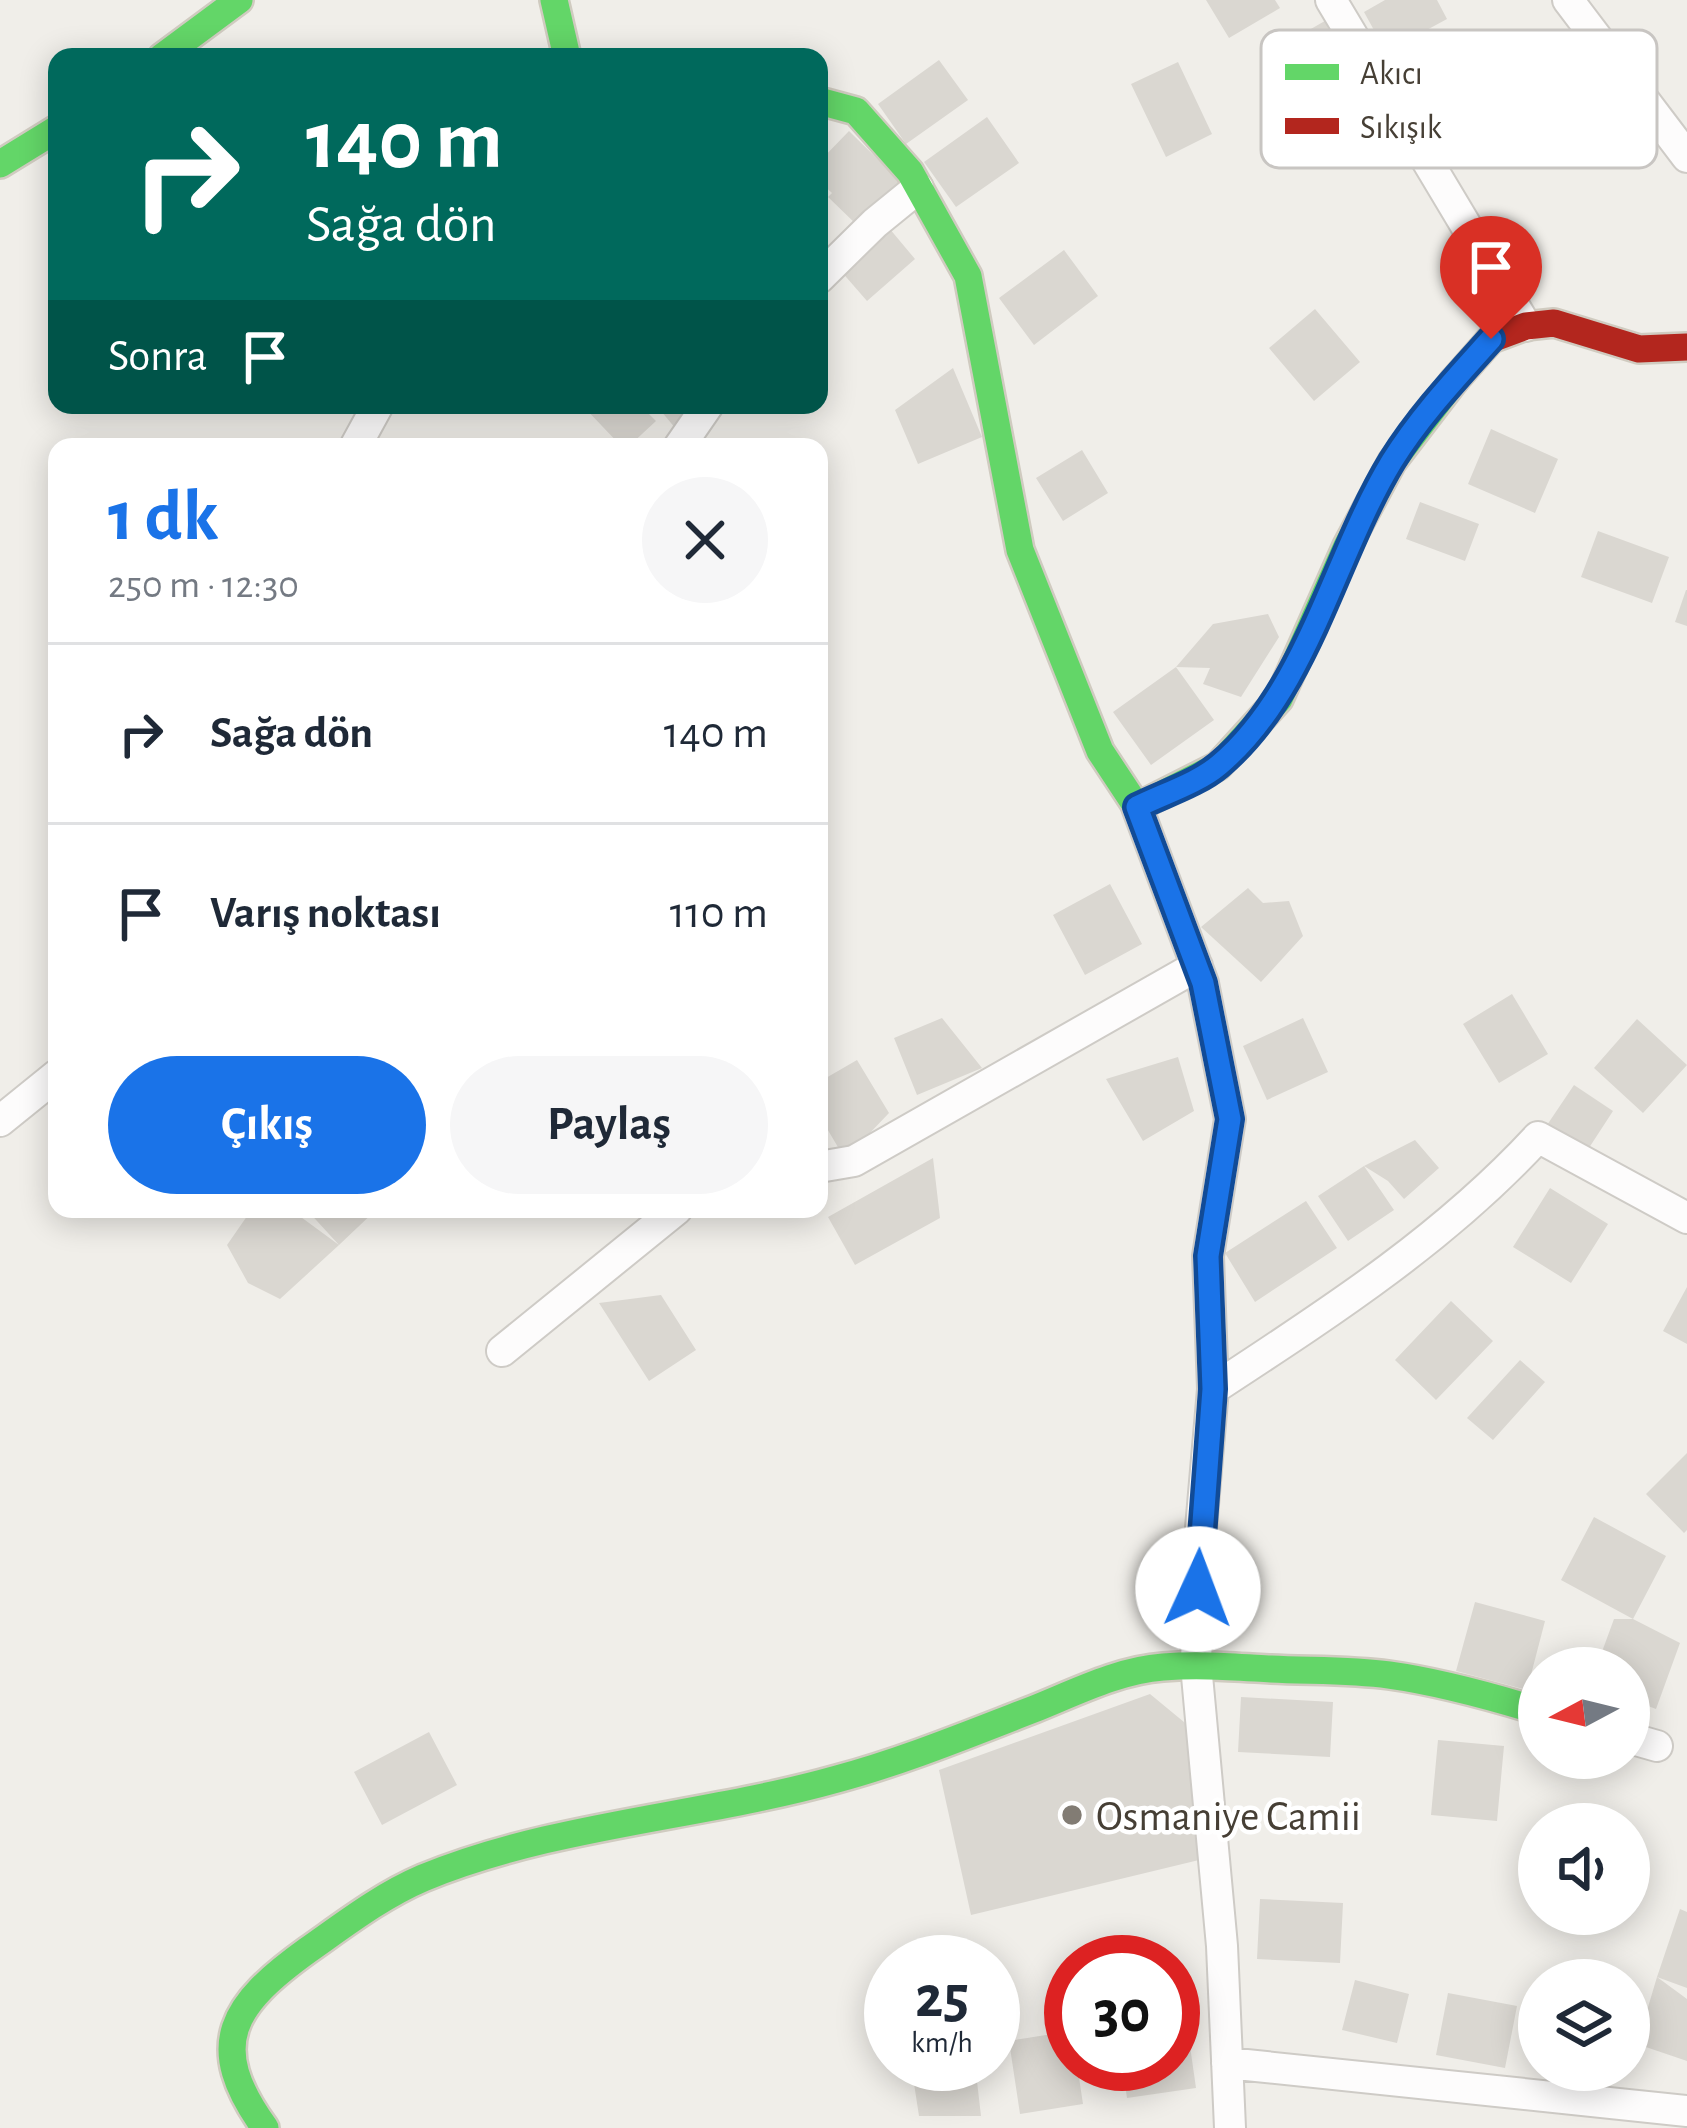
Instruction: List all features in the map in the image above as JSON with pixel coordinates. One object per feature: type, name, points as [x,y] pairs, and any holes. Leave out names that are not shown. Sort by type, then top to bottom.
[{"type":"street","points":[[174,48],[238,0]]},
{"type":"street","points":[[554,0],[566,48]]},
{"type":"street","points":[[1331,0],[1349,30]]},
{"type":"street","points":[[1568,0],[1591,30]]},
{"type":"street","points":[[828,103],[856,111],[910,172],[968,276],[1027,569],[1100,751],[1137,807],[1197,966],[1230,1119],[1208,1256],[1213,1389],[1198,1551],[1196,1666],[1222,1946],[1230,2128]]},
{"type":"street","points":[[1657,117],[1687,157]]},
{"type":"street","points":[[0,164],[48,135]]},
{"type":"street","points":[[1431,168],[1526,326]]},
{"type":"street","points":[[828,269],[918,188]]},
{"type":"street","points":[[1137,807],[1218,766],[1279,699],[1347,546],[1392,462],[1428,410],[1491,339],[1526,326],[1555,323],[1639,349],[1687,347]]},
{"type":"street","points":[[828,1165],[854,1161],[1197,966]]},
{"type":"street","points":[[0,1121],[48,1083]]},
{"type":"street","points":[[1213,1389],[1438,1234],[1489,1190],[1538,1137],[1687,1218]]},
{"type":"street","points":[[502,1351],[665,1218]]},
{"type":"street","points":[[265,2128],[246,2105],[232,2067],[231,2046],[244,2007],[272,1977],[352,1918],[439,1872],[612,1828],[733,1807],[844,1778],[1156,1667],[1387,1675],[1518,1705]]},
{"type":"street","points":[[1227,2063],[1687,2111]]},
{"type":"building","points":[[1206,0],[1275,0],[1280,8],[1229,38]]},
{"type":"building","points":[[1385,0],[1437,0],[1447,19],[1427,30],[1374,30],[1364,12]]},
{"type":"building","points":[[1330,18],[1337,30],[1309,30]]},
{"type":"building","points":[[939,60],[968,100],[906,144],[878,104]]},
{"type":"building","points":[[1178,62],[1212,134],[1166,157],[1131,84]]},
{"type":"building","points":[[987,117],[1019,163],[956,207],[924,162]]},
{"type":"building","points":[[849,131],[902,183],[859,227],[828,197],[832,193],[828,189],[828,153]]},
{"type":"building","points":[[889,228],[915,259],[867,301],[840,270]]},
{"type":"building","points":[[1064,250],[1098,296],[1034,345],[999,298]]},
{"type":"building","points":[[1315,309],[1360,362],[1314,401],[1269,348]]},
{"type":"building","points":[[953,368],[982,437],[918,464],[895,410]]},
{"type":"building","points":[[591,414],[649,414],[656,421],[638,438],[613,438]]},
{"type":"building","points":[[664,414],[687,414],[676,429]]},
{"type":"building","points":[[1491,429],[1558,459],[1535,513],[1468,484]]},
{"type":"building","points":[[1082,450],[1108,493],[1063,521],[1036,478]]},
{"type":"building","points":[[1420,502],[1479,524],[1465,561],[1406,539]]},
{"type":"building","points":[[1598,531],[1669,557],[1652,603],[1581,577]]},
{"type":"building","points":[[1687,590],[1687,626],[1675,622]]},
{"type":"building","points":[[1268,614],[1279,637],[1241,697],[1203,684],[1210,668],[1176,667],[1213,624]]},
{"type":"building","points":[[1176,667],[1214,720],[1151,765],[1113,712]]},
{"type":"building","points":[[1110,884],[1142,944],[1085,975],[1053,915]]},
{"type":"building","points":[[1248,888],[1263,903],[1289,901],[1303,936],[1261,982],[1201,927]]},
{"type":"building","points":[[1512,994],[1548,1054],[1499,1083],[1463,1024]]},
{"type":"building","points":[[942,1018],[982,1068],[917,1095],[894,1038]]},
{"type":"building","points":[[1303,1018],[1328,1072],[1267,1100],[1243,1046]]},
{"type":"building","points":[[1637,1019],[1687,1065],[1643,1113],[1594,1068]]},
{"type":"building","points":[[1178,1057],[1194,1111],[1143,1141],[1106,1079]]},
{"type":"building","points":[[857,1060],[889,1113],[845,1159],[828,1130],[828,1077]]},
{"type":"building","points":[[1574,1085],[1613,1111],[1585,1154],[1545,1128]]},
{"type":"building","points":[[1415,1140],[1439,1168],[1404,1199],[1388,1181],[1364,1166]]},
{"type":"building","points":[[933,1158],[940,1218],[855,1265],[828,1217]]},
{"type":"building","points":[[1364,1166],[1394,1210],[1348,1241],[1318,1196]]},
{"type":"building","points":[[1550,1188],[1608,1224],[1571,1283],[1513,1247]]},
{"type":"building","points":[[1306,1201],[1337,1248],[1255,1302],[1225,1253]]},
{"type":"building","points":[[246,1218],[302,1218],[339,1245],[280,1299],[248,1283],[227,1245]]},
{"type":"building","points":[[314,1218],[368,1218],[339,1245]]},
{"type":"building","points":[[1687,1287],[1687,1344],[1663,1331]]},
{"type":"building","points":[[661,1295],[696,1350],[649,1381],[599,1303]]},
{"type":"building","points":[[1451,1301],[1493,1341],[1436,1400],[1395,1360]]},
{"type":"building","points":[[1520,1360],[1545,1382],[1493,1440],[1467,1418]]},
{"type":"building","points":[[1687,1453],[1687,1530],[1684,1533],[1646,1494]]},
{"type":"building","points":[[1594,1517],[1666,1556],[1633,1619],[1561,1580]]},
{"type":"building","points":[[1475,1602],[1545,1621],[1538,1647],[1518,1647],[1518,1688],[1456,1671]]},
{"type":"building","points":[[1614,1619],[1633,1619],[1680,1643],[1656,1709],[1650,1707],[1650,1647],[1604,1647]]},
{"type":"building","name":"Osmaniye Camii","points":[[1150,1694],[1190,1727],[1199,1860],[971,1915],[939,1770]]},
{"type":"building","points":[[1241,1697],[1333,1702],[1330,1757],[1238,1752]]},
{"type":"building","points":[[429,1732],[457,1785],[382,1825],[354,1772]]},
{"type":"building","points":[[1438,1740],[1504,1746],[1497,1821],[1431,1815]]},
{"type":"building","points":[[1260,1899],[1343,1903],[1340,1963],[1257,1959]]},
{"type":"building","points":[[1680,1909],[1687,1912],[1687,1988],[1657,1977]]},
{"type":"building","points":[[1657,1977],[1687,1999],[1687,2061],[1650,2048],[1650,2000]]},
{"type":"building","points":[[1355,1980],[1409,1994],[1397,2043],[1342,2030]]},
{"type":"building","points":[[1448,1993],[1517,2006],[1505,2068],[1436,2055]]},
{"type":"building","points":[[1044,2035],[1044,2091],[1081,2091],[1083,2104],[1020,2114],[1020,2039]]},
{"type":"building","points":[[915,2091],[978,2091],[981,2116],[919,2116]]},
{"type":"building","points":[[1126,2091],[1175,2091],[1127,2098]]},
{"type":"traffic: fast","points":[[174,48],[239,0]]},
{"type":"traffic: fast","points":[[554,0],[565,48]]},
{"type":"traffic: fast","points":[[828,103],[856,111],[910,172],[968,276],[1020,550],[1100,751],[1137,807],[1218,766],[1279,699],[1347,546],[1392,462],[1454,381]]},
{"type":"traffic: fast","points":[[0,164],[48,135]]},
{"type":"traffic: fast","points":[[265,2128],[235,2072],[235,2028],[245,2008],[282,1970],[364,1911],[408,1885],[473,1860],[576,1833],[837,1779],[1146,1669],[1204,1666],[1375,1673],[1518,1705]]},
{"type":"traffic: jam","points":[[1454,381],[1491,339],[1526,326],[1554,323],[1639,349],[1687,347]]},
{"type":"place","name":"Osmaniye Camii","points":[[1072,1815]]},
{"type":"route","points":[[1198,1589],[1213,1389],[1208,1256],[1230,1119],[1203,983],[1137,807],[1218,766],[1279,699],[1347,546],[1392,462],[1428,410],[1491,339]]}]
